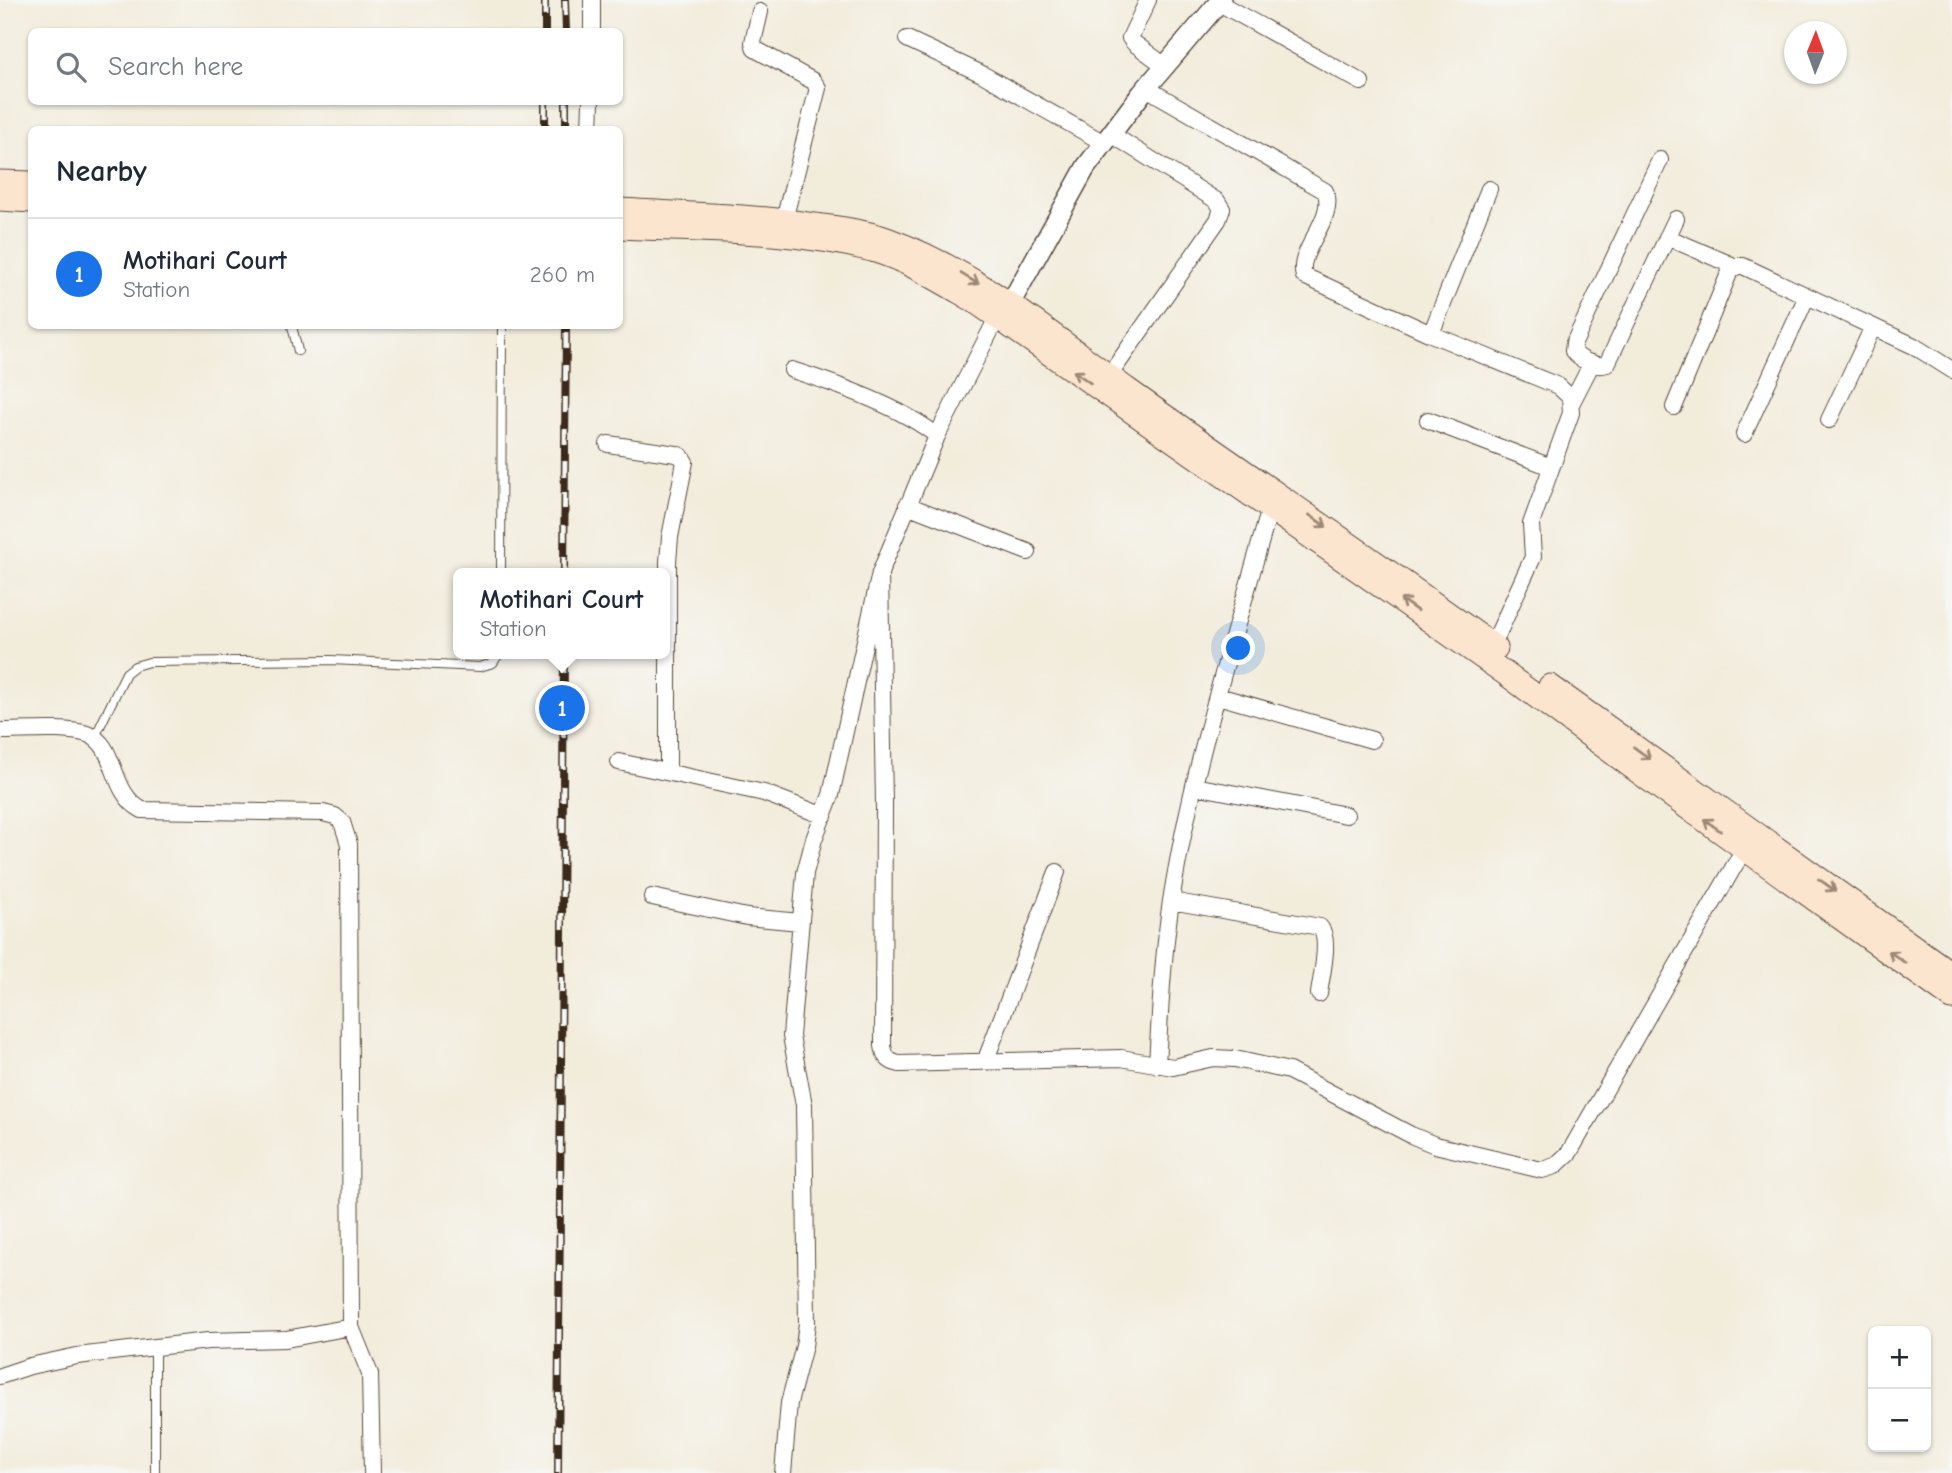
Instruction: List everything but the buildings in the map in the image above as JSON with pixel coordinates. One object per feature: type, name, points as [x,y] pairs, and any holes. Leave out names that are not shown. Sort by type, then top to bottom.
[{"type":"main road","points":[[0,182],[28,183]]},
{"type":"main road","points":[[0,199],[28,201]]},
{"type":"main road","points":[[623,210],[784,220],[860,231],[887,239],[964,274],[1004,311],[1270,508],[1506,674],[1952,998]]},
{"type":"main road","points":[[623,227],[778,234],[874,251],[1004,311],[1109,376],[1400,578],[1952,974]]},
{"type":"street","points":[[592,0],[592,28]]},
{"type":"street","points":[[1148,0],[1130,38],[1165,66]]},
{"type":"street","points":[[783,1473],[789,1403],[804,1346],[807,1323],[804,1105],[791,1036],[800,922],[809,855],[831,795],[880,573],[907,505],[937,436],[1086,167],[1146,88],[1220,1],[1361,82]]},
{"type":"street","points":[[760,12],[753,42],[755,49],[813,81],[818,88],[784,220]]},
{"type":"street","points":[[907,39],[1108,139],[1217,201],[1222,209],[1219,220],[1109,376]]},
{"type":"street","points":[[1146,88],[1325,191],[1327,209],[1303,265],[1304,276],[1431,334],[1558,386],[1572,402]]},
{"type":"street","points":[[590,126],[591,105]]},
{"type":"street","points":[[1660,160],[1574,343],[1574,354],[1604,366],[1611,359],[1676,219]]},
{"type":"street","points":[[1431,334],[1489,189]]},
{"type":"street","points":[[1667,237],[1734,266],[1743,266],[1951,366]]},
{"type":"street","points":[[1674,407],[1734,266]]},
{"type":"street","points":[[1744,435],[1807,296]]},
{"type":"street","points":[[1829,420],[1872,327]]},
{"type":"street","points":[[1493,645],[1533,557],[1530,528],[1571,413],[1572,402],[1592,363]]},
{"type":"street","points":[[792,370],[837,385],[923,424],[937,436]]},
{"type":"street","points":[[1428,419],[1551,467]]},
{"type":"street","points":[[608,444],[676,454],[685,462],[670,537],[668,568]]},
{"type":"street","points":[[907,505],[1028,552]]},
{"type":"street","points":[[1157,1065],[1171,901],[1217,696],[1270,508]]},
{"type":"street","points":[[880,573],[884,1054],[892,1063],[1121,1058],[1174,1067],[1224,1058],[1300,1075],[1410,1135],[1435,1145],[1534,1169],[1549,1168],[1569,1153],[1744,849]]},
{"type":"street","points":[[668,659],[668,772]]},
{"type":"street","points":[[1217,696],[1372,740]]},
{"type":"street","points":[[0,731],[76,731],[95,737],[103,744],[126,799],[142,810],[323,813],[335,816],[342,822],[349,844],[351,1327],[370,1374],[372,1473]]},
{"type":"street","points":[[619,762],[764,793],[824,816]]},
{"type":"street","points":[[1195,786],[1346,815]]},
{"type":"street","points":[[985,1062],[1057,872]]},
{"type":"street","points":[[652,897],[754,918],[800,922]]},
{"type":"street","points":[[1171,901],[1320,927],[1326,936],[1319,994]]},
{"type":"street","points":[[0,1376],[30,1366],[77,1356],[208,1341],[286,1339],[351,1327]]},
{"type":"lane","points":[[293,329],[298,351]]},
{"type":"lane","points":[[501,568],[502,329]]},
{"type":"lane","points":[[95,737],[126,673],[135,666],[149,662],[331,660],[480,667],[493,663],[496,659]]},
{"type":"lane","points":[[155,1346],[155,1473]]},
{"type":"railway","points":[[545,0],[545,28]]},
{"type":"railway","points":[[565,0],[566,28]]},
{"type":"railway","points":[[545,105],[545,126]]},
{"type":"railway","points":[[566,105],[566,126]]},
{"type":"railway","points":[[564,568],[566,329]]},
{"type":"railway","points":[[558,1473],[564,659]]},
{"type":"place","name":"Motihari Court","points":[[562,708]]}]
